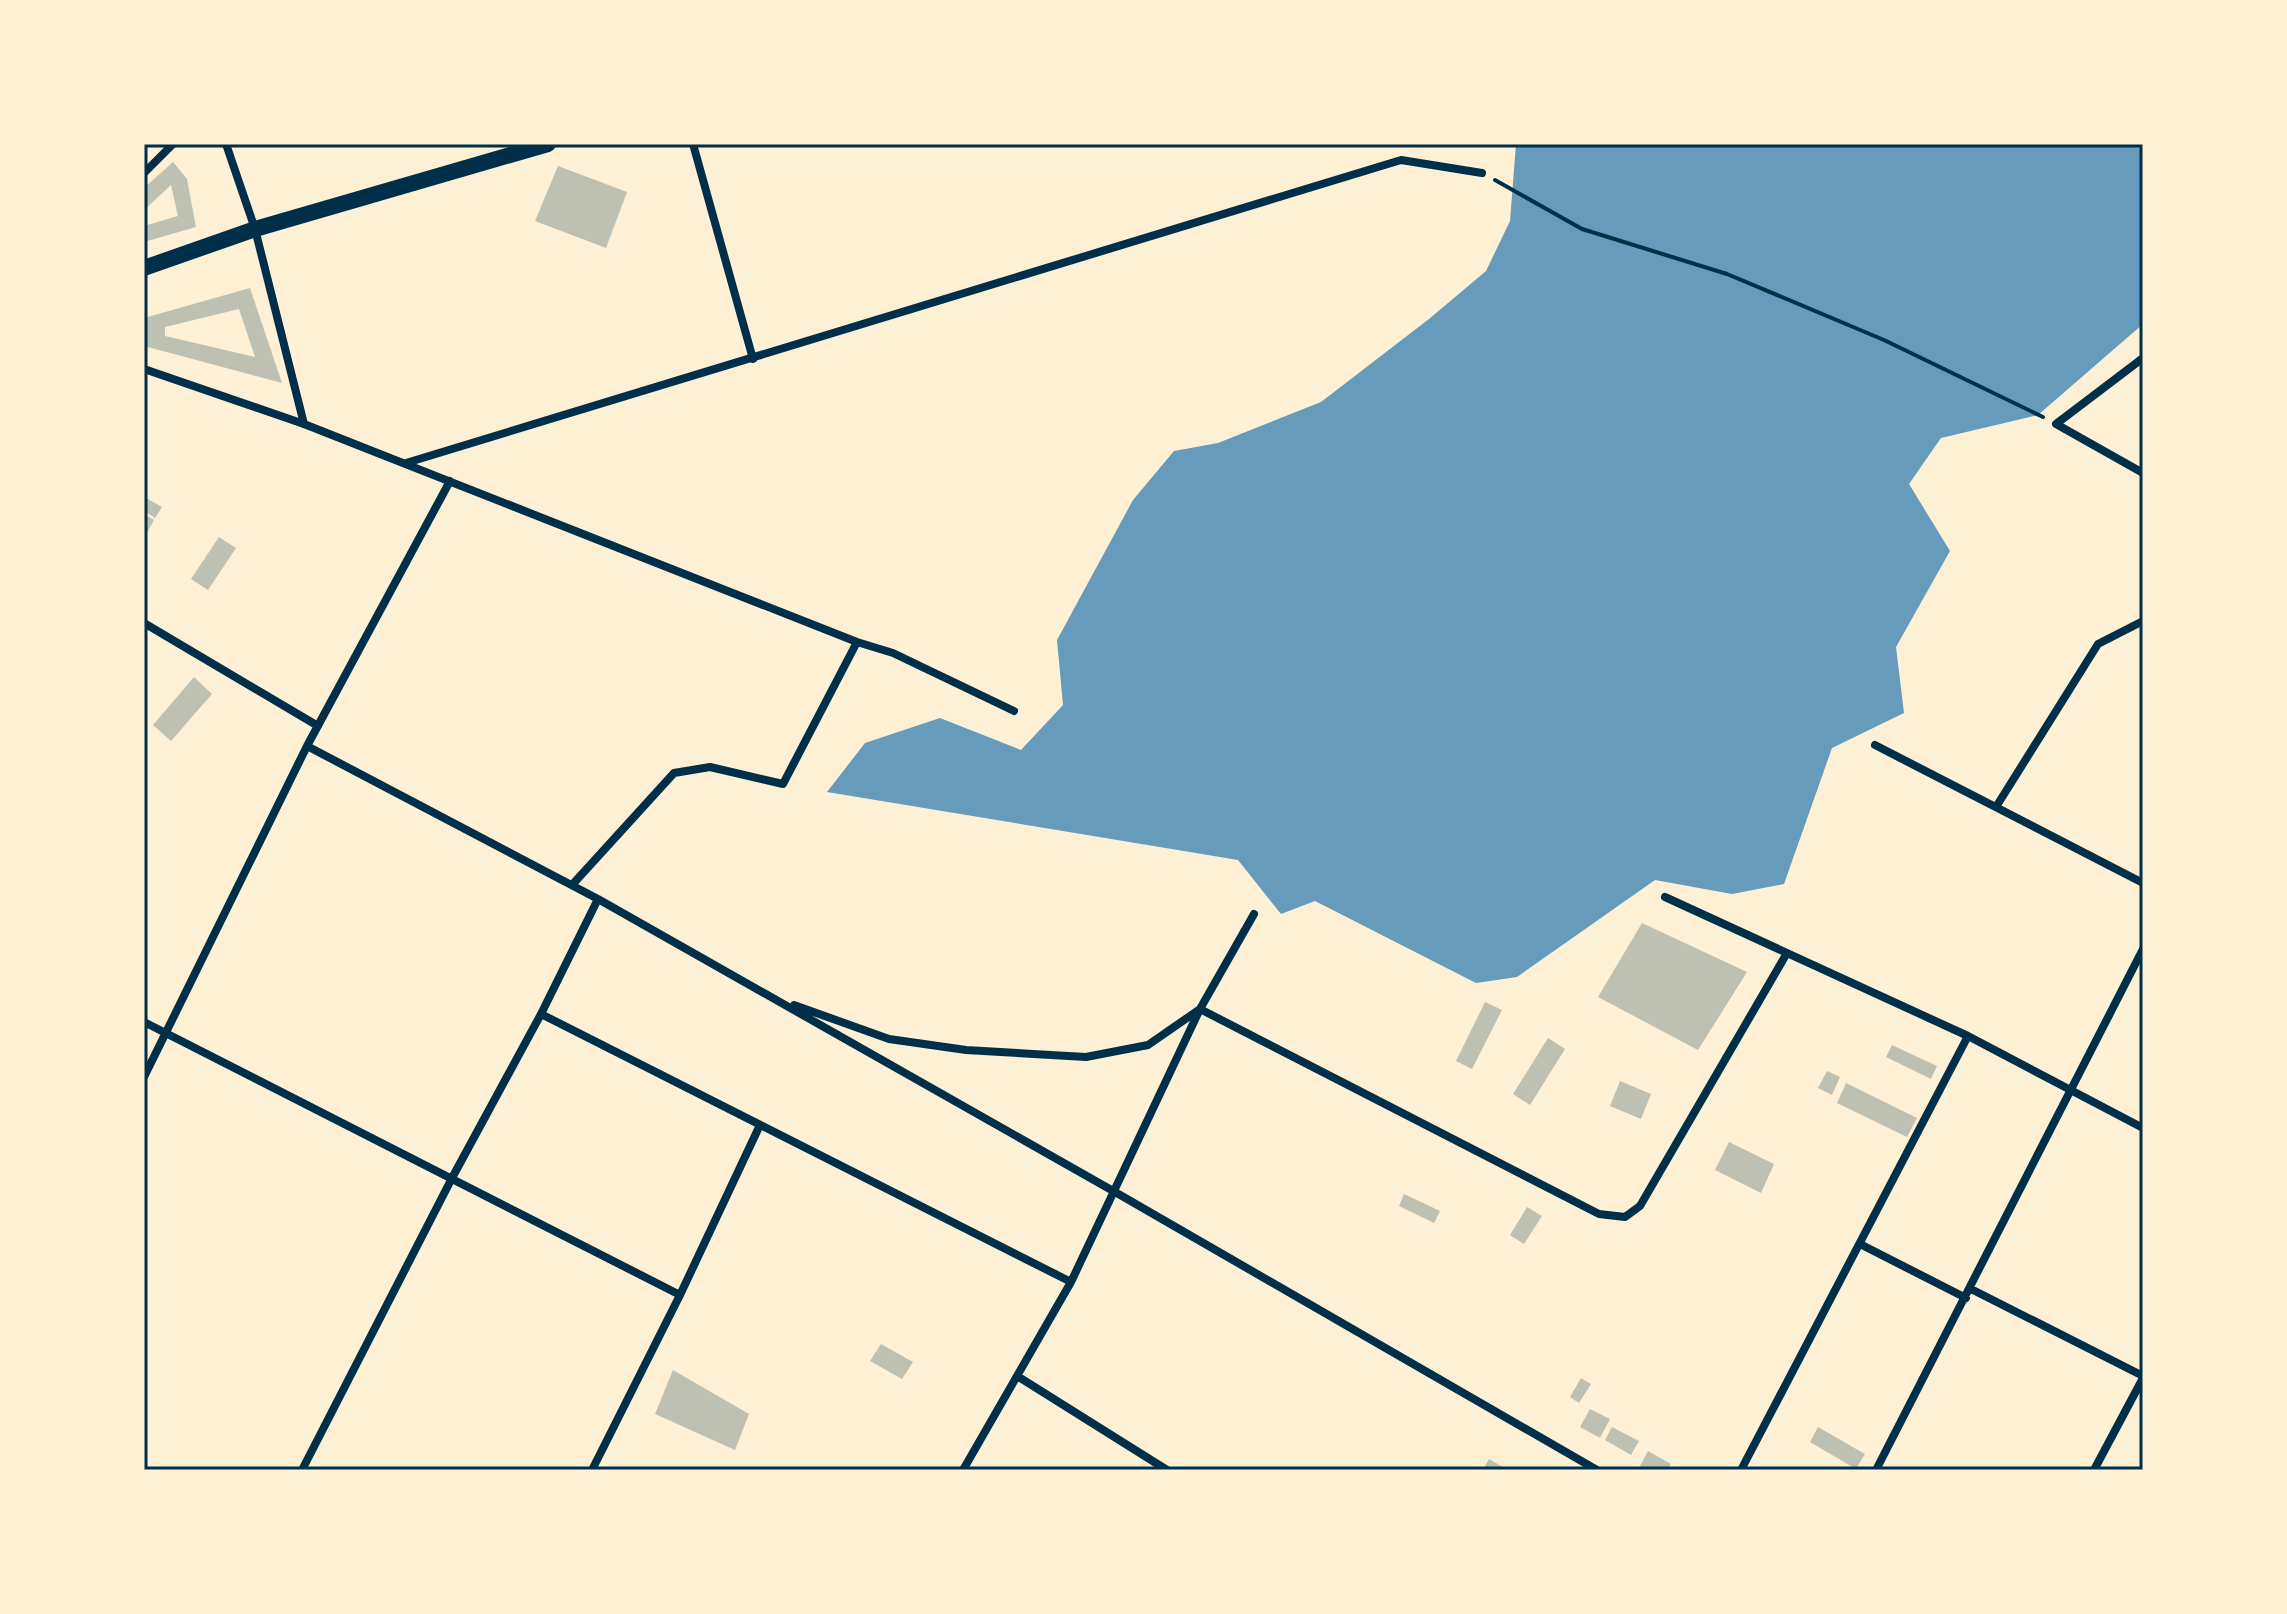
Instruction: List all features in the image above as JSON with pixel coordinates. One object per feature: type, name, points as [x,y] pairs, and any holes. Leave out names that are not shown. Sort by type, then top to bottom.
[{"type":"main road","points":[[144,268],[255,229],[548,144]]},
{"type":"street","points":[[144,173],[173,144]]},
{"type":"street","points":[[226,144],[255,229],[304,424]]},
{"type":"street","points":[[693,144],[753,359]]},
{"type":"street","points":[[406,463],[1401,160],[1482,173]]},
{"type":"street","points":[[2143,358],[2056,424],[2143,473]]},
{"type":"street","points":[[144,369],[304,424],[857,642],[893,653],[1014,711]]},
{"type":"street","points":[[144,1077],[307,746],[450,481]]},
{"type":"street","points":[[1996,807],[2098,644],[2143,621]]},
{"type":"street","points":[[144,623],[318,726]]},
{"type":"street","points":[[572,885],[674,773],[710,767],[783,784],[857,642]]},
{"type":"street","points":[[1875,745],[2143,883]]},
{"type":"street","points":[[307,746],[598,899],[1597,1470]]},
{"type":"street","points":[[1665,897],[1968,1036],[2143,1128]]},
{"type":"street","points":[[302,1470],[598,899]]},
{"type":"street","points":[[963,1470],[1071,1282],[1200,1009],[1254,914]]},
{"type":"street","points":[[1876,1470],[2143,949]]},
{"type":"street","points":[[1200,1009],[1599,1214],[1625,1217],[1640,1206],[1787,953]]},
{"type":"street","points":[[771,997],[889,1039],[966,1050],[1086,1057],[1148,1045],[1200,1009]]},
{"type":"street","points":[[541,1014],[1071,1282]]},
{"type":"street","points":[[144,1022],[680,1295]]},
{"type":"street","points":[[1741,1470],[1968,1036]]},
{"type":"street","points":[[592,1470],[680,1295],[760,1125]]},
{"type":"street","points":[[1860,1244],[1966,1298]]},
{"type":"street","points":[[1971,1289],[2143,1377],[2094,1470]]},
{"type":"street","points":[[1017,1376],[1167,1470]]},
{"type":"path","points":[[1482,173],[1582,229],[1727,274],[1884,340],[2056,424]]},
{"type":"water","points":[[1516,144],[2143,144],[2143,324],[2038,415],[1941,438],[1909,484],[1950,551],[1896,647],[1904,713],[1832,748],[1784,884],[1732,894],[1655,880],[1517,977],[1476,983],[1315,901],[1281,914],[1238,860],[827,792],[865,743],[940,718],[1021,750],[1063,705],[1057,640],[1133,500],[1174,451],[1218,443],[1321,402],[1486,271],[1510,221]]},
{"type":"building","points":[[173,162],[187,179],[196,227],[144,242],[144,226],[178,216],[171,185],[144,210],[144,188]]},
{"type":"building","points":[[558,166],[627,192],[606,248],[535,221]]},
{"type":"building","points":[[250,288],[282,383],[144,346],[144,318]],"holes":[[[239,309],[255,357],[165,336],[165,327]]]},
{"type":"building","points":[[146,498],[162,507],[155,518],[144,511]]},
{"type":"building","points":[[144,514],[154,520],[144,538]]},
{"type":"building","points":[[219,537],[236,548],[208,590],[191,579]]},
{"type":"building","points":[[194,677],[212,694],[171,741],[153,725]]},
{"type":"building","points":[[1642,923],[1747,972],[1698,1050],[1598,997]]},
{"type":"building","points":[[1485,1002],[1502,1010],[1472,1069],[1456,1061]]},
{"type":"building","points":[[1548,1038],[1565,1049],[1530,1105],[1513,1094]]},
{"type":"building","points":[[1892,1045],[1937,1066],[1931,1079],[1886,1057]]},
{"type":"building","points":[[1827,1071],[1840,1077],[1832,1095],[1818,1088]]},
{"type":"building","points":[[1620,1081],[1651,1094],[1641,1119],[1610,1106]]},
{"type":"building","points":[[1846,1083],[1917,1118],[1907,1137],[1837,1103]]},
{"type":"building","points":[[1729,1142],[1774,1164],[1761,1193],[1715,1170]]},
{"type":"building","points":[[1404,1194],[1440,1211],[1434,1223],[1399,1206]]},
{"type":"building","points":[[1527,1207],[1542,1216],[1524,1244],[1510,1235]]},
{"type":"building","points":[[881,1344],[913,1362],[902,1379],[870,1361]]},
{"type":"building","points":[[673,1370],[749,1414],[735,1450],[655,1414]]},
{"type":"building","points":[[1581,1378],[1591,1384],[1579,1403],[1570,1397]]},
{"type":"building","points":[[1590,1409],[1610,1419],[1600,1438],[1580,1427]]},
{"type":"building","points":[[1612,1427],[1639,1441],[1631,1455],[1605,1440]]},
{"type":"building","points":[[1818,1427],[1865,1454],[1856,1469],[1810,1442]]},
{"type":"building","points":[[1648,1451],[1671,1464],[1667,1470],[1646,1470],[1640,1466]]},
{"type":"building","points":[[1489,1459],[1508,1470],[1483,1470]]}]
